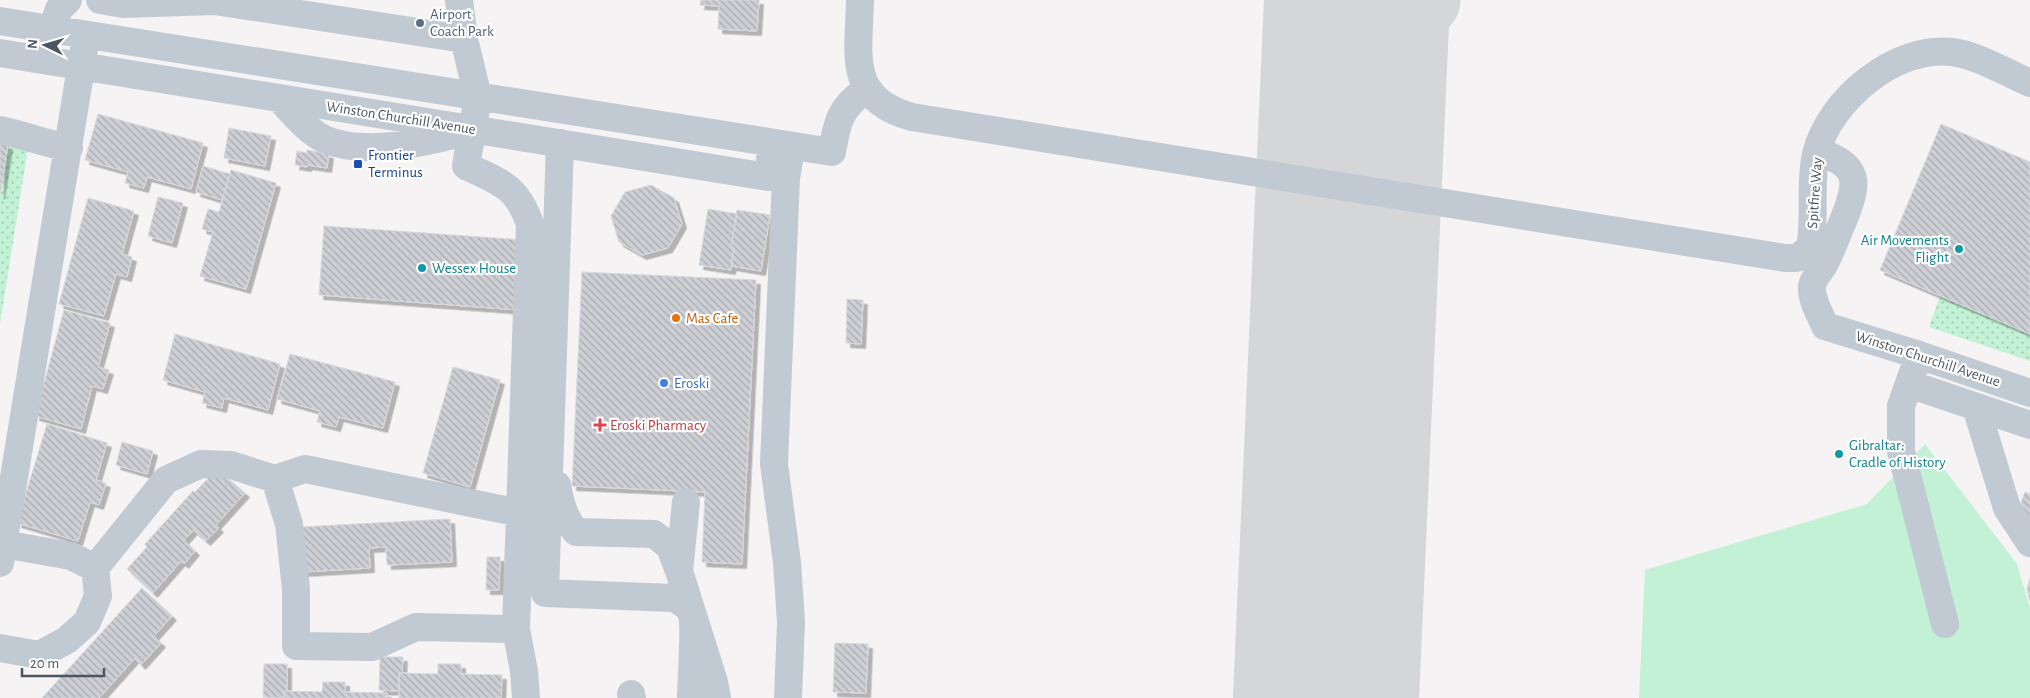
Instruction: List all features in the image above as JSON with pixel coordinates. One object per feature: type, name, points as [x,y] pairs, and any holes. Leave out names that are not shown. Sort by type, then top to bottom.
[{"type":"street","points":[[52,30],[59,9],[68,0]]},
{"type":"street","points":[[100,0],[123,4],[215,1],[464,39]]},
{"type":"street","points":[[459,0],[464,39],[478,96],[466,166],[511,190],[520,200],[530,224],[516,629],[524,671],[526,698]]},
{"type":"street","points":[[0,21],[832,152],[836,124],[841,114],[855,97],[867,89],[862,78],[859,62],[860,0]]},
{"type":"street","points":[[86,35],[69,148],[1,553],[71,556],[95,568]]},
{"type":"street","name":"Spitfire Way","points":[[867,89],[884,107],[912,117],[1655,236],[1772,257],[1796,258],[1810,248],[1812,239],[1812,186],[1817,152],[1825,130],[1847,99],[1878,73],[1907,57],[1929,52],[1952,52],[1972,58],[2030,82]]},
{"type":"street","points":[[0,53],[279,98],[323,139],[340,144],[398,147],[433,141],[472,129]]},
{"type":"street","name":"Winston Churchill Avenue","points":[[472,129],[768,177],[782,144]]},
{"type":"street","points":[[0,130],[22,135],[43,143],[69,148]]},
{"type":"street","points":[[560,144],[545,593],[673,598],[683,603],[692,613],[691,698]]},
{"type":"street","points":[[782,144],[786,179],[774,464],[787,562],[791,622],[788,698]]},
{"type":"street","name":"Winston Churchill Avenue","points":[[1817,152],[1838,160],[1845,165],[1853,178],[1854,184],[1851,202],[1829,254],[1812,285],[1814,298],[1825,326],[1919,355],[2030,393]]},
{"type":"street","points":[[1919,355],[1901,406],[1901,451],[1945,624]]},
{"type":"street","name":"Winston Churchill Avenue","points":[[1909,384],[2030,425]]},
{"type":"street","points":[[1976,407],[2007,508],[2030,543]]},
{"type":"street","points":[[550,448],[560,503],[569,524],[576,532]]},
{"type":"street","points":[[0,648],[39,654],[67,640],[87,622],[98,596],[95,568],[166,480],[201,464],[231,465],[274,479],[305,469],[520,513]]},
{"type":"street","points":[[274,479],[289,524],[296,589],[296,646],[372,647],[416,627],[516,629]]},
{"type":"street","points":[[660,598],[672,593],[677,584],[686,502]]},
{"type":"street","points":[[547,550],[554,537],[562,533],[576,532],[654,534],[670,547],[714,682],[717,698]]},
{"type":"green space","points":[[8,145],[28,148],[0,324],[0,195]]},
{"type":"green space","points":[[1940,296],[2030,334],[2030,361],[1929,327]]},
{"type":"green space","points":[[1925,444],[2017,564],[2030,608],[2030,698],[1639,698],[1645,570],[1867,504]]},
{"type":"building","points":[[701,0],[759,0],[757,31],[718,29],[719,6],[700,5]]},
{"type":"building","points":[[98,114],[203,143],[191,189],[147,177],[144,188],[125,183],[128,172],[85,160]]},
{"type":"building","name":"Air Movements Flight","points":[[1941,124],[2030,162],[2030,334],[1880,270]]},
{"type":"building","points":[[229,128],[271,136],[265,166],[224,158]]},
{"type":"building","points":[[0,144],[8,145],[0,195]]},
{"type":"building","points":[[307,150],[329,154],[327,168],[295,165],[297,151],[307,153]]},
{"type":"building","points":[[203,166],[230,174],[222,200],[196,192]]},
{"type":"building","points":[[231,170],[276,183],[246,289],[200,276],[213,232],[202,229],[208,209],[219,212]]},
{"type":"building","points":[[651,185],[674,198],[682,224],[668,248],[642,255],[619,242],[611,216],[625,192]]},
{"type":"building","points":[[158,197],[183,203],[172,243],[148,236]]},
{"type":"building","points":[[88,198],[134,211],[122,254],[132,257],[127,277],[116,274],[104,316],[59,304]]},
{"type":"building","points":[[708,209],[737,214],[731,248],[734,248],[731,270],[699,265]]},
{"type":"building","points":[[737,210],[770,215],[761,271],[731,266],[734,248],[731,248]]},
{"type":"building","name":"Wessex House","points":[[324,226],[525,240],[519,310],[319,295]]},
{"type":"building","name":"Eroski","points":[[582,272],[756,280],[742,564],[702,562],[705,492],[572,486]]},
{"type":"building","points":[[847,299],[863,300],[861,344],[846,343]]},
{"type":"building","points":[[64,310],[110,323],[98,367],[109,370],[103,389],[92,386],[81,429],[35,416]]},
{"type":"building","points":[[175,334],[280,364],[268,410],[224,398],[222,408],[202,403],[205,392],[163,380]]},
{"type":"building","points":[[290,354],[395,382],[383,428],[339,417],[336,427],[317,422],[320,411],[277,399]]},
{"type":"building","points":[[453,367],[500,380],[470,487],[423,473]]},
{"type":"building","points":[[47,424],[107,443],[96,480],[106,483],[99,505],[90,502],[78,541],[17,523]]},
{"type":"building","points":[[122,442],[153,451],[147,474],[116,465]]},
{"type":"building","points":[[217,469],[245,493],[216,525],[219,528],[206,541],[193,530],[184,540],[195,551],[184,564],[181,561],[153,593],[127,569],[147,547],[145,544],[193,491],[195,492]]},
{"type":"building","points":[[2025,492],[2030,494],[2030,540],[2017,514]]},
{"type":"building","points":[[450,519],[452,562],[387,565],[386,547],[369,548],[370,568],[302,572],[300,527]]},
{"type":"building","points":[[487,557],[500,557],[499,590],[486,590]]},
{"type":"building","points":[[2030,578],[2030,601],[2027,589]]},
{"type":"building","points":[[142,588],[172,616],[154,636],[161,643],[141,665],[135,658],[99,698],[42,698]]},
{"type":"building","points":[[835,643],[868,644],[866,693],[833,692]]},
{"type":"building","points":[[380,657],[403,657],[402,673],[399,673],[399,691],[379,690]]},
{"type":"building","points":[[264,664],[287,664],[287,691],[284,691],[284,698],[263,697]]},
{"type":"building","points":[[438,664],[461,664],[461,674],[502,675],[501,698],[399,698],[399,673],[438,674]]},
{"type":"building","points":[[323,682],[345,682],[345,692],[387,693],[386,698],[284,698],[284,691],[322,692]]},
{"type":"taxiway","points":[[1350,166],[1368,87],[1378,63],[1391,41],[1423,0]]},
{"type":"runway","points":[[1326,698],[1357,0]]},
{"type":"place","name":"Airport Coach Park","points":[[420,23]]},
{"type":"place","name":"Frontier Terminus","points":[[358,164]]},
{"type":"place","name":"Air Movements Flight","points":[[1959,249]]},
{"type":"place","name":"Wessex House","points":[[422,268]]},
{"type":"place","name":"Mas Cafe","points":[[676,318]]},
{"type":"place","name":"Eroski","points":[[664,383]]},
{"type":"place","name":"Eroski Pharmacy","points":[[600,425]]},
{"type":"place","name":"Gibraltar: Cradle of History","points":[[1839,454]]}]
